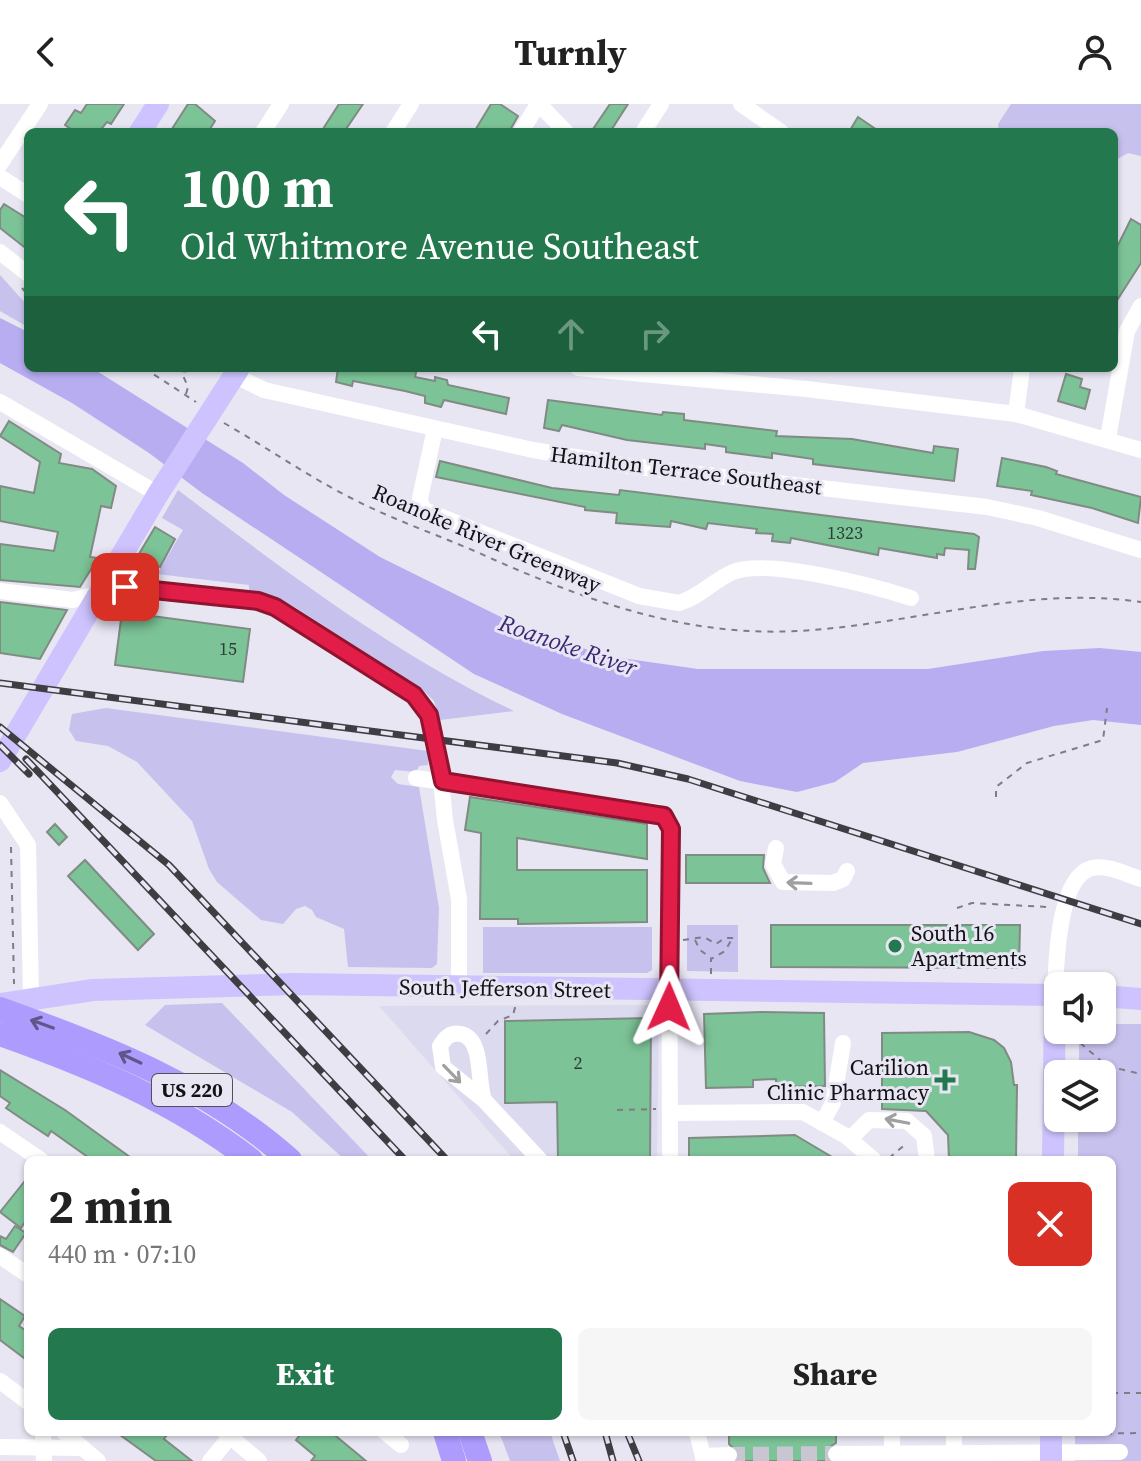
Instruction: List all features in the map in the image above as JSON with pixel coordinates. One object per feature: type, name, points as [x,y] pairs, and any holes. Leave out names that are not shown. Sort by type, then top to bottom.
[{"type":"highway","name":"US 220","points":[[10,1001],[210,1100],[285,1156]]},
{"type":"highway","name":"US 220","points":[[0,1034],[146,1092],[189,1116],[245,1156]]},
{"type":"highway","points":[[446,1436],[454,1461]]},
{"type":"highway","points":[[471,1436],[480,1461]]},
{"type":"main road","points":[[143,128],[158,104]]},
{"type":"main road","points":[[0,761],[210,408],[235,372]]},
{"type":"main road","name":"South Jefferson Street","points":[[10,1001],[135,988],[434,986],[1044,995]]},
{"type":"main road","points":[[1116,997],[1141,999]]},
{"type":"main road","points":[[1053,1156],[1055,1044]]},
{"type":"street","points":[[0,164],[40,104]]},
{"type":"street","points":[[266,128],[281,104]]},
{"type":"street","points":[[396,128],[411,104]]},
{"type":"street","points":[[524,128],[539,104],[562,128]]},
{"type":"street","points":[[646,128],[661,104]]},
{"type":"street","points":[[741,104],[775,128]]},
{"type":"street","points":[[0,177],[24,192]]},
{"type":"street","points":[[0,252],[24,271]]},
{"type":"street","points":[[1108,438],[1127,331],[1141,306]]},
{"type":"street","name":"Hamilton Terrace Southeast","points":[[237,372],[264,390],[435,429],[629,466],[987,507],[1038,518],[1141,550]]},
{"type":"street","points":[[670,372],[1016,414],[1141,450]]},
{"type":"street","points":[[1016,414],[1021,372]]},
{"type":"street","points":[[0,402],[158,494]]},
{"type":"street","points":[[435,429],[420,498],[422,509],[639,596],[679,603],[731,573],[746,569],[794,571],[878,587],[911,598]]},
{"type":"street","points":[[0,591],[73,600],[125,587],[258,601],[275,607],[414,695],[429,715],[443,781],[445,820],[459,899],[459,987]]},
{"type":"street","points":[[416,778],[664,816],[671,829],[669,991],[663,1111],[669,1156]]},
{"type":"street","points":[[0,803],[28,845],[10,1001]]},
{"type":"street","points":[[776,848],[775,872],[783,882],[833,883],[843,879],[847,871]]},
{"type":"street","points":[[1056,972],[1057,940],[1068,900],[1080,874],[1094,867],[1141,879]]},
{"type":"street","points":[[484,1100],[474,1043],[466,1035],[456,1033],[446,1037],[440,1046],[440,1059],[451,1077],[484,1100],[536,1156]]},
{"type":"street","points":[[822,1123],[833,1103],[843,1043]]},
{"type":"street","points":[[663,1111],[803,1112],[850,1139],[869,1156]]},
{"type":"street","points":[[850,1139],[869,1120],[907,1121],[924,1136],[926,1156]]},
{"type":"street","points":[[0,1132],[35,1156]]},
{"type":"street","points":[[0,1256],[24,1272]]},
{"type":"street","points":[[0,1381],[24,1399]]},
{"type":"street","points":[[69,1436],[98,1461]]},
{"type":"street","points":[[210,1461],[229,1436]]},
{"type":"street","points":[[232,1436],[259,1461]]},
{"type":"street","points":[[390,1436],[401,1445]]},
{"type":"street","points":[[698,1436],[703,1458],[729,1455]]},
{"type":"street","points":[[893,1436],[897,1457]]},
{"type":"street","points":[[954,1436],[954,1457]]},
{"type":"street","points":[[836,1454],[954,1457],[1056,1445],[1120,1452]]},
{"type":"street","points":[[0,1447],[83,1448]]},
{"type":"path","name":"Roanoke River Greenway","points":[[150,372],[346,496],[412,528],[562,590],[653,618],[727,629],[787,631],[1020,601],[1085,599],[1141,602]]},
{"type":"path","points":[[181,372],[188,387],[186,395]]},
{"type":"path","points":[[996,797],[996,787],[1027,763],[1103,740],[1107,708]]},
{"type":"path","points":[[9,841],[12,850],[14,985],[10,1001]]},
{"type":"path","points":[[957,908],[972,903],[1041,908],[1068,900]]},
{"type":"path","points":[[682,941],[704,937],[716,944],[736,938],[725,951],[711,959]]},
{"type":"path","points":[[692,939],[711,959],[711,975]]},
{"type":"path","points":[[474,1043],[498,1021],[513,1015],[516,1003]]},
{"type":"path","points":[[1080,1044],[1107,1066],[1141,1074]]},
{"type":"path","points":[[617,1110],[663,1111]]},
{"type":"path","points":[[1116,1393],[1141,1393]]},
{"type":"path","points":[[1056,1445],[1141,1433]]},
{"type":"shaded area","points":[[1011,104],[1141,104],[1141,156],[1128,153],[1118,159],[1118,128],[998,128]]},
{"type":"shaded area","points":[[0,275],[24,302],[24,325],[0,311]]},
{"type":"shaded area","points":[[178,490],[299,580],[383,637],[514,711],[440,720],[434,701],[421,688],[293,606],[273,596],[249,593],[249,585],[157,574],[183,530],[162,518]]},
{"type":"shaded area","points":[[106,708],[428,751],[428,765],[419,766],[416,772],[395,770],[391,777],[398,784],[419,787],[439,908],[437,964],[432,968],[348,967],[344,929],[316,917],[305,906],[296,909],[283,924],[261,920],[217,882],[209,869],[192,821],[137,762],[108,746],[76,741],[69,730],[72,714]]},
{"type":"shaded area","points":[[687,925],[738,925],[738,972],[687,971]]},
{"type":"shaded area","points":[[483,927],[652,927],[652,970],[647,973],[483,973]]},
{"type":"shaded area","points":[[222,1003],[368,1156],[341,1156],[292,1112],[145,1025],[165,1005]]},
{"type":"shaded area","points":[[651,1005],[659,1014],[657,1156],[510,1156],[379,1006]]},
{"type":"shaded area","points":[[1116,1024],[1141,1024],[1141,1461],[1075,1461],[1075,1436],[1116,1436],[1116,1156],[1078,1156],[1078,1132],[1116,1132],[1116,1060],[1079,1060],[1079,1044],[1116,1044]]},
{"type":"shaded area","points":[[501,1436],[551,1436],[560,1461],[510,1461]]},
{"type":"water","name":"Roanoke River","points":[[0,318],[24,330],[24,372],[98,372],[243,463],[284,495],[380,557],[527,630],[607,656],[698,669],[928,669],[1043,651],[1100,648],[1141,652],[1141,725],[1093,720],[1054,726],[957,752],[863,763],[835,782],[797,792],[740,781],[562,714],[474,674],[202,493],[149,453],[72,403],[0,363]]},
{"type":"building","points":[[87,104],[124,104],[111,124],[107,122],[102,128],[69,128],[65,125],[75,110],[81,113]]},
{"type":"building","points":[[188,104],[195,104],[215,121],[211,128],[173,128]]},
{"type":"building","points":[[339,104],[363,104],[347,128],[324,128]]},
{"type":"building","points":[[491,104],[500,104],[518,116],[511,128],[476,128]]},
{"type":"building","points":[[610,104],[628,104],[613,128],[594,128]]},
{"type":"building","points":[[858,117],[874,128],[851,128]]},
{"type":"building","points":[[4,204],[24,216],[24,247],[0,228],[0,210]]},
{"type":"building","points":[[1131,219],[1141,225],[1141,263],[1118,299],[1118,245]]},
{"type":"building","points":[[337,372],[416,372],[415,377],[435,381],[435,377],[447,380],[448,385],[509,398],[506,414],[444,400],[441,407],[425,403],[425,396],[405,391],[353,381],[352,386],[336,382]]},
{"type":"building","points":[[1066,374],[1082,379],[1080,387],[1090,390],[1085,409],[1058,401]]},
{"type":"building","points":[[548,400],[662,415],[663,412],[684,414],[684,420],[777,431],[776,436],[852,439],[933,453],[934,446],[958,449],[954,481],[813,464],[813,459],[772,453],[772,458],[726,452],[726,447],[705,444],[705,449],[627,440],[562,425],[559,431],[544,428]]},
{"type":"building","points":[[9,421],[61,454],[59,463],[92,469],[116,486],[111,508],[101,506],[90,557],[98,558],[80,587],[0,580],[0,544],[54,551],[58,532],[0,521],[0,486],[34,493],[40,462],[0,436]]},
{"type":"building","points":[[1002,458],[1046,467],[1057,471],[1056,474],[1141,497],[1138,523],[1092,508],[1031,495],[1032,491],[997,486]]},
{"type":"building","points":[[440,461],[552,488],[619,495],[620,490],[974,534],[979,537],[975,569],[968,569],[969,550],[945,548],[944,555],[937,554],[937,558],[879,548],[878,555],[791,538],[790,543],[772,541],[773,534],[756,533],[757,529],[708,523],[706,529],[671,521],[670,527],[616,523],[617,513],[585,510],[585,507],[436,477]]},
{"type":"building","points":[[155,527],[175,539],[160,567],[139,554]]},
{"type":"building","points":[[0,602],[67,610],[40,659],[0,653]]},
{"type":"building","points":[[122,612],[250,629],[243,682],[115,665]]},
{"type":"building","points":[[470,797],[647,824],[647,859],[517,838],[517,870],[647,870],[647,922],[518,924],[518,919],[480,919],[481,833],[465,830]]},
{"type":"building","points":[[55,824],[67,837],[59,845],[47,832]]},
{"type":"building","points":[[686,855],[764,855],[763,868],[770,883],[686,883]]},
{"type":"building","points":[[85,860],[154,934],[138,950],[68,876]]},
{"type":"building","name":"South 16 Apartments","points":[[771,925],[1020,925],[1019,968],[771,967]]},
{"type":"building","points":[[824,1013],[825,1086],[776,1087],[776,1079],[753,1080],[753,1087],[706,1088],[704,1014]]},
{"type":"building","points":[[651,1018],[650,1156],[558,1156],[557,1102],[505,1103],[505,1021]]},
{"type":"building","points":[[969,1032],[994,1040],[1004,1048],[1011,1062],[1014,1085],[1017,1085],[1016,1156],[949,1156],[948,1135],[926,1111],[882,1109],[882,1033]]},
{"type":"building","points":[[0,1070],[65,1110],[128,1156],[86,1156],[51,1131],[48,1136],[6,1108],[10,1103],[0,1096]]},
{"type":"building","points":[[795,1135],[830,1156],[689,1156],[689,1138]]},
{"type":"building","points":[[24,1182],[24,1223],[21,1228],[0,1212]]},
{"type":"building","points":[[15,1226],[24,1232],[13,1252],[0,1245],[0,1236],[6,1239]]},
{"type":"building","points":[[0,1299],[24,1315],[19,1326],[24,1329],[24,1358],[0,1340]]},
{"type":"building","points":[[122,1436],[166,1436],[164,1439],[192,1461],[156,1461]]},
{"type":"building","points":[[299,1436],[336,1436],[366,1461],[311,1461],[315,1456],[296,1440]]},
{"type":"building","points":[[729,1436],[836,1436],[836,1443],[826,1449],[828,1461],[738,1461],[740,1454],[729,1444]]},
{"type":"tunnel","points":[[729,1455],[836,1454]]},
{"type":"railway","points":[[0,683],[617,763],[688,779],[1141,924]]},
{"type":"railway","points":[[0,727],[169,865],[443,1156]]},
{"type":"railway","points":[[0,745],[29,774]]},
{"type":"railway","points":[[26,759],[401,1156]]},
{"type":"railway","points":[[564,1436],[573,1461]]},
{"type":"railway","points":[[606,1436],[613,1461]]},
{"type":"railway","points":[[629,1436],[639,1461]]},
{"type":"place","name":"South 16 Apartments","points":[[895,946]]},
{"type":"place","name":"Carilion Clinic Pharmacy","points":[[945,1080]]},
{"type":"route","points":[[125,587],[258,601],[275,607],[414,695],[429,715],[437,739],[443,781],[657,812],[664,816],[671,829],[669,1007]]}]
